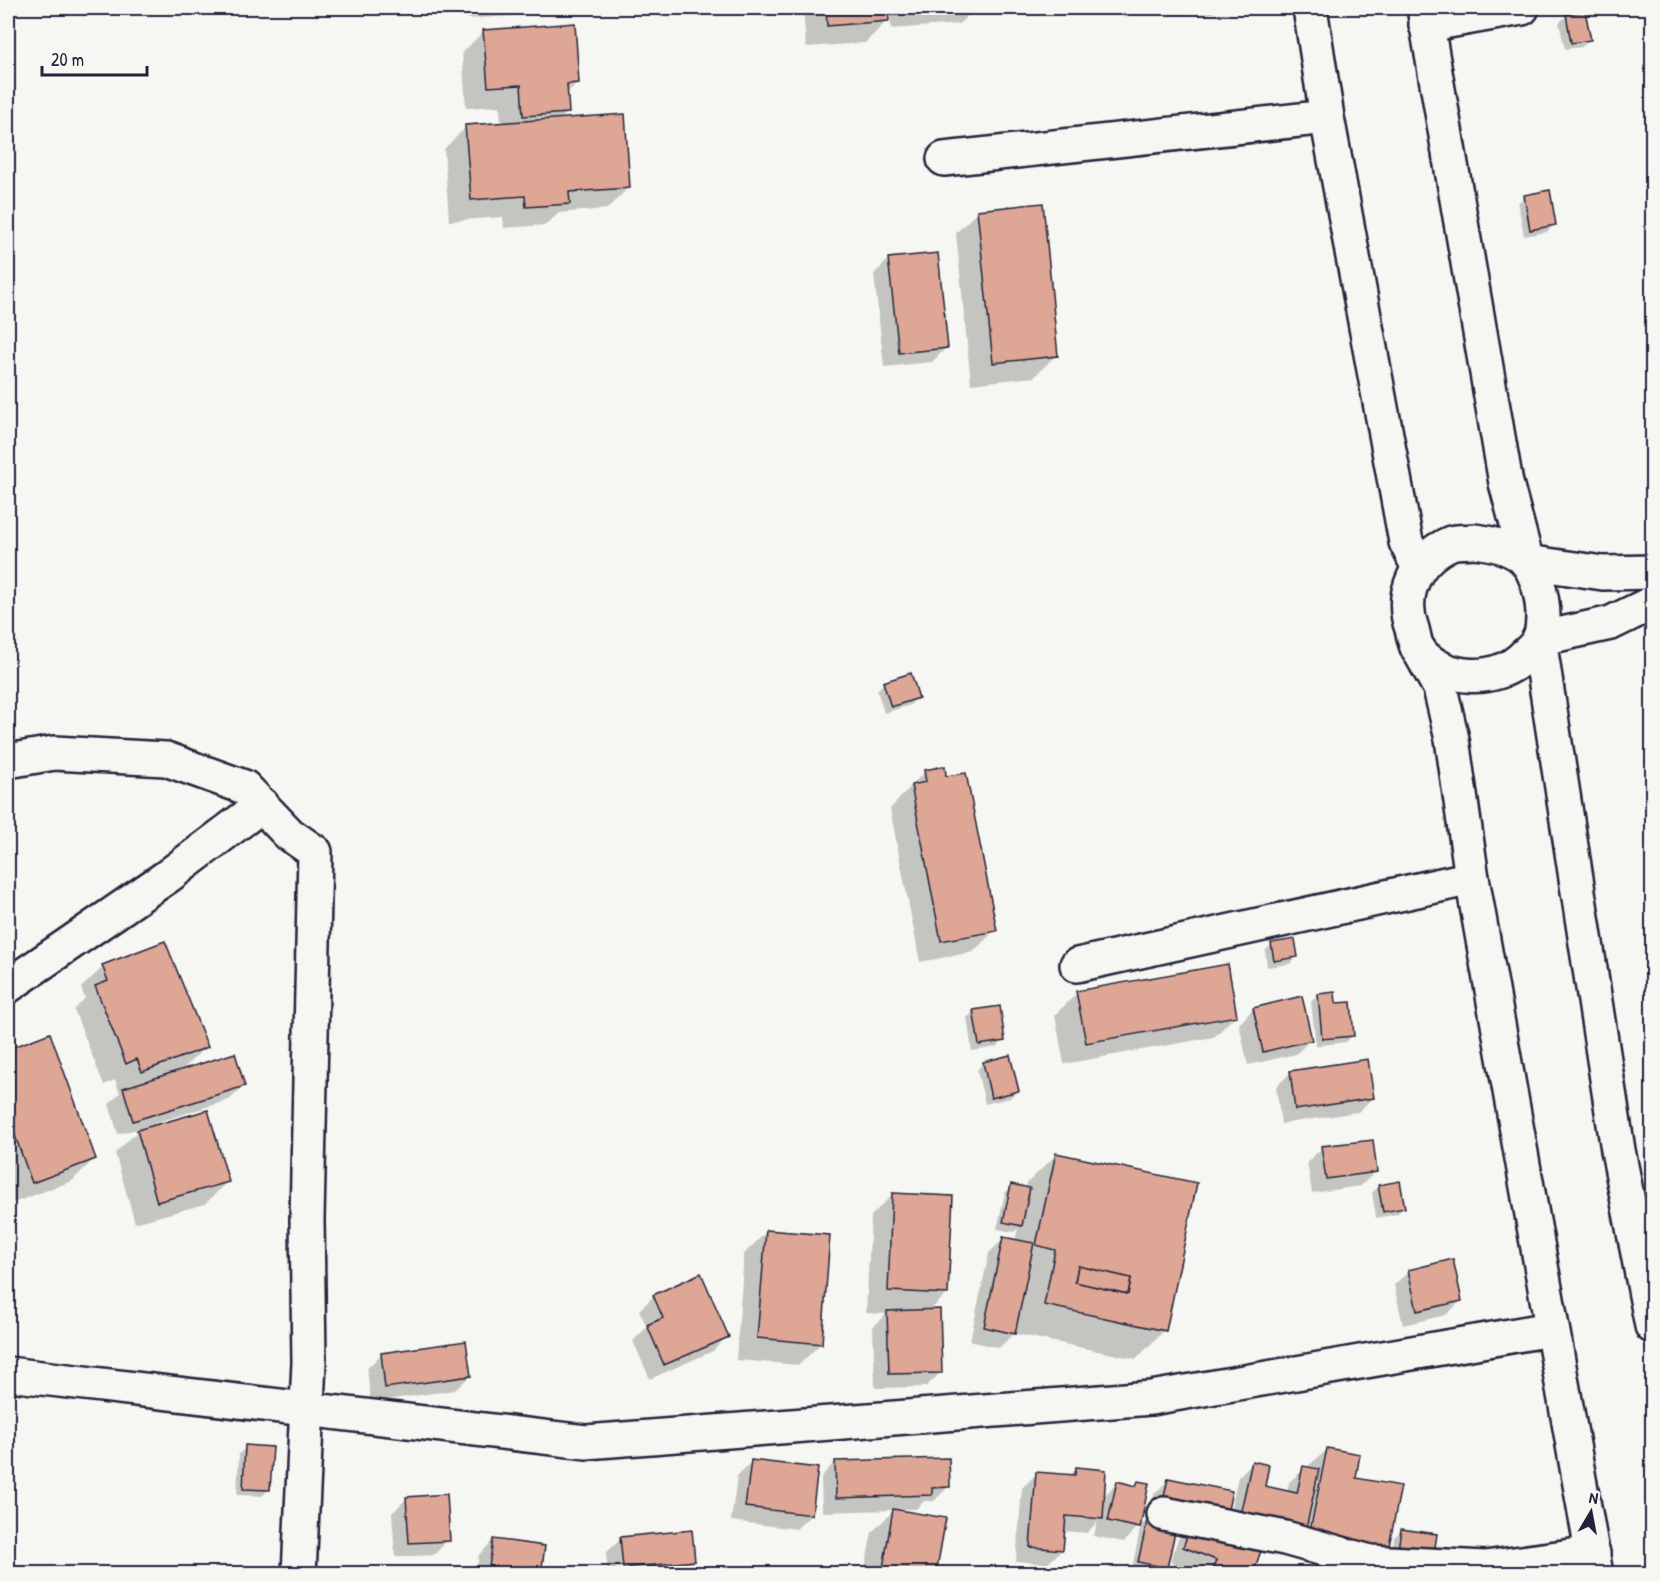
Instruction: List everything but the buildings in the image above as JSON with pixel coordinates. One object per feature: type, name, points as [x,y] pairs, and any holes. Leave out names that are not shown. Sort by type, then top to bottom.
[{"type":"main road","points":[[1310,8],[1327,117],[1406,542],[1418,567]]},
{"type":"main road","points":[[1522,8],[1425,16],[1478,305],[1506,483],[1527,562],[1539,591],[1544,614],[1539,639],[1618,1150],[1652,1317]]},
{"type":"main road","points":[[944,159],[1327,117]]},
{"type":"main road","points":[[1164,1514],[1285,1539],[1367,1568],[1485,1568],[1594,1563],[1472,878],[1452,739],[1440,687],[1419,650],[1408,617],[1409,591],[1418,567],[1452,543],[1474,541],[1495,543],[1527,562],[1603,573],[1653,572]]},
{"type":"main road","points":[[1419,650],[1449,673],[1481,675],[1505,670],[1523,658],[1539,639],[1611,623],[1653,603]]},
{"type":"main road","points":[[8,761],[54,753],[166,759],[244,787],[289,834],[315,852],[307,1207],[309,1362],[299,1574]]},
{"type":"main road","points":[[8,986],[168,876],[262,805]]},
{"type":"main road","points":[[1077,964],[1472,878]]},
{"type":"main road","points":[[8,1374],[586,1442],[1152,1398],[1551,1329]]}]
